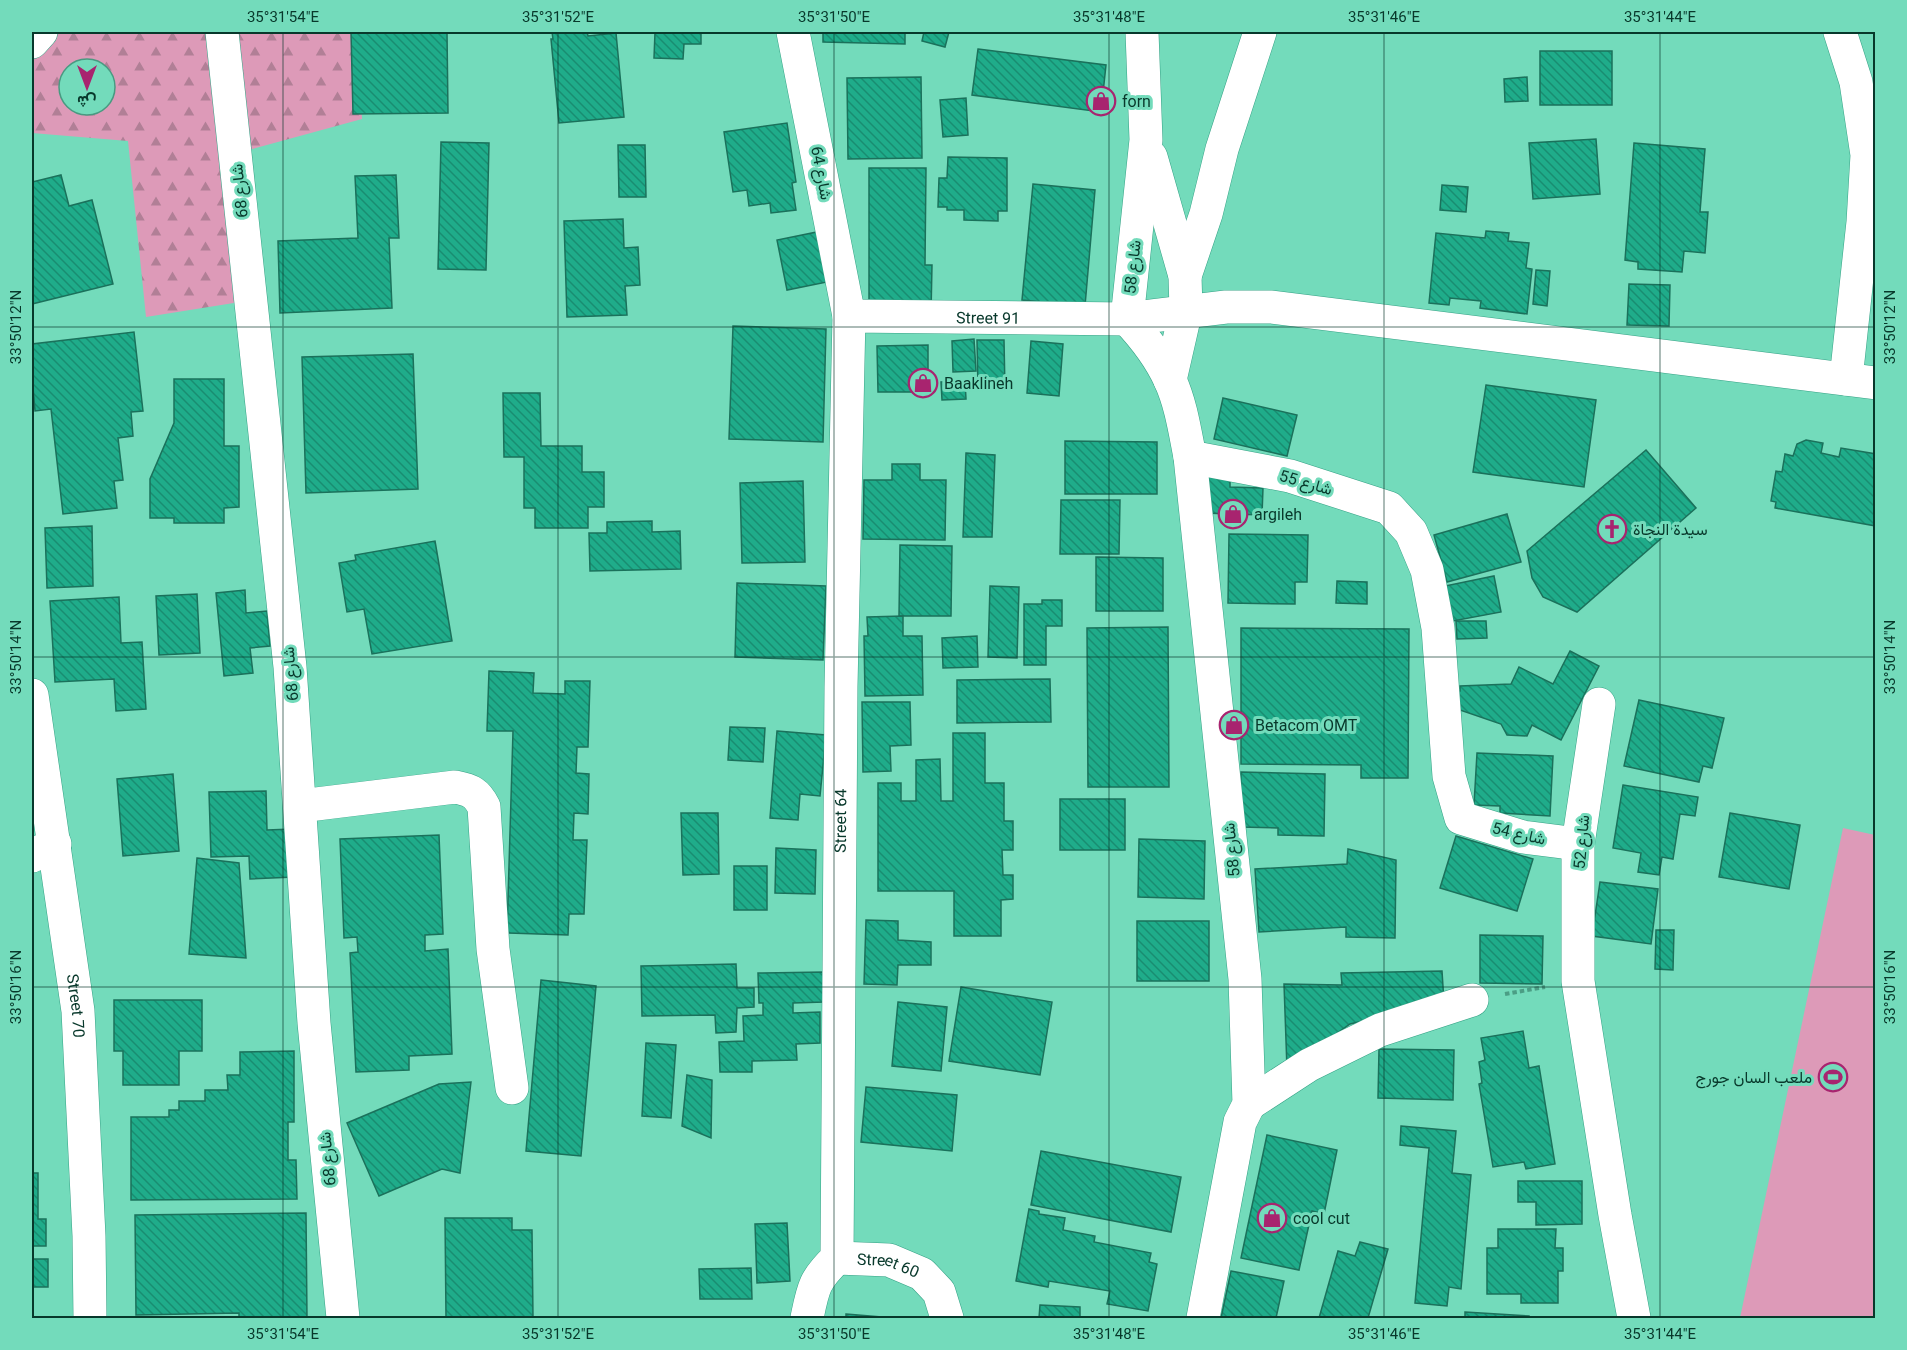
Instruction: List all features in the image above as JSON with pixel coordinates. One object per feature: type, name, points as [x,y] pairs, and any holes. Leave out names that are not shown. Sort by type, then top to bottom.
[{"type":"street","points":[[32,42],[41,32]]},
{"type":"street","name":"شارع 68","points":[[222,32],[290,667],[314,1023],[343,1318]]},
{"type":"street","name":"شارع 64","points":[[793,32],[849,316]]},
{"type":"street","name":"شارع 58","points":[[1142,32],[1146,140],[1127,319],[1143,336],[1170,380],[1181,415],[1190,457],[1245,979],[1249,1104],[1240,1122],[1203,1318]]},
{"type":"street","points":[[1185,276],[1206,214],[1222,149],[1260,32]]},
{"type":"street","points":[[1840,32],[1856,82],[1867,155],[1863,222],[1861,381]]},
{"type":"street","name":"شارع 58","points":[[1146,140],[1185,276],[1186,310],[1170,380]]},
{"type":"street","name":"Street 91","points":[[849,316],[1127,319],[1186,310],[1272,307],[1861,381]]},
{"type":"street","name":"Street 64","points":[[837,1258],[841,699],[849,316]]},
{"type":"street","name":"شارع 55","points":[[1190,457],[1290,476],[1389,508],[1411,532],[1427,570],[1438,628],[1449,776],[1461,818]]},
{"type":"street","name":"Street 70","points":[[32,695],[43,850],[78,1011],[89,1236],[90,1318]]},
{"type":"street","name":"شارع 52","points":[[1599,704],[1578,844],[1578,981],[1614,1215],[1634,1318]]},
{"type":"street","points":[[300,806],[455,787],[471,790],[479,797],[484,807],[493,949],[512,1088]]},
{"type":"street","name":"شارع 54","points":[[1461,818],[1523,837],[1578,844]]},
{"type":"street","points":[[1249,1104],[1309,1065],[1380,1030],[1472,1000]]},
{"type":"street","points":[[807,1318],[813,1288],[821,1274],[837,1258]]},
{"type":"street","name":"Street 60","points":[[837,1258],[889,1260],[922,1274],[939,1292],[947,1318]]},
{"type":"path","points":[[1472,1000],[1578,981]]},
{"type":"green space","points":[[32,32],[357,32],[362,119],[245,151],[240,302],[146,317],[128,141],[32,133]]},
{"type":"green space","name":"ملعب السان جورج","points":[[1843,828],[1875,835],[1875,1318],[1740,1318]]},
{"type":"building","points":[[351,32],[447,32],[448,113],[353,114]]},
{"type":"building","points":[[552,32],[587,32],[588,36],[616,33],[624,117],[559,123]]},
{"type":"building","points":[[655,32],[701,32],[701,44],[684,44],[683,59],[654,58]]},
{"type":"building","points":[[823,32],[905,32],[905,44],[823,42]]},
{"type":"building","points":[[924,32],[949,32],[945,47],[922,41]]},
{"type":"building","points":[[978,49],[1106,65],[1101,112],[972,95]]},
{"type":"building","points":[[1540,51],[1612,51],[1612,105],[1540,105]]},
{"type":"building","points":[[921,77],[922,158],[848,159],[847,78]]},
{"type":"building","points":[[1527,77],[1528,101],[1505,102],[1504,79]]},
{"type":"building","points":[[966,98],[968,135],[943,137],[940,100]]},
{"type":"building","points":[[787,123],[796,182],[792,183],[796,210],[771,213],[770,203],[749,206],[747,190],[733,192],[724,132]]},
{"type":"building","points":[[1596,139],[1600,194],[1533,199],[1529,143]]},
{"type":"building","points":[[441,142],[489,143],[486,270],[438,269]]},
{"type":"building","points":[[1634,143],[1705,149],[1700,212],[1708,212],[1705,253],[1684,251],[1682,272],[1638,269],[1638,262],[1625,260]]},
{"type":"building","points":[[618,145],[645,145],[646,197],[619,197]]},
{"type":"building","points":[[948,157],[1007,158],[1007,211],[998,211],[998,221],[964,220],[964,210],[947,210],[947,207],[938,207],[939,178],[947,178]]},
{"type":"building","points":[[869,168],[926,168],[925,265],[932,265],[931,313],[869,313]]},
{"type":"building","points":[[61,175],[69,206],[92,200],[113,284],[32,304],[32,182]]},
{"type":"building","points":[[396,175],[399,238],[389,238],[392,308],[280,313],[278,241],[358,238],[355,176]]},
{"type":"building","points":[[1033,184],[1095,190],[1085,306],[1022,300]]},
{"type":"building","points":[[1442,185],[1468,187],[1466,212],[1440,210]]},
{"type":"building","points":[[623,219],[624,248],[638,247],[640,285],[625,286],[627,315],[567,317],[564,221]]},
{"type":"building","points":[[1486,231],[1509,233],[1508,241],[1529,243],[1526,268],[1532,269],[1527,314],[1480,308],[1481,301],[1450,298],[1449,305],[1429,303],[1436,233],[1485,238]]},
{"type":"building","points":[[817,232],[827,282],[787,290],[777,240]]},
{"type":"building","points":[[1536,270],[1550,271],[1547,306],[1533,304]]},
{"type":"building","points":[[1629,284],[1670,285],[1669,326],[1627,325]]},
{"type":"building","points":[[733,326],[826,329],[823,442],[729,439]]},
{"type":"building","points":[[134,332],[143,411],[131,412],[133,436],[118,438],[123,480],[114,481],[117,508],[63,514],[51,409],[35,411],[32,344]]},
{"type":"building","points":[[974,339],[976,371],[953,372],[952,341]]},
{"type":"building","points":[[977,340],[1004,340],[1005,390],[978,390]]},
{"type":"building","points":[[1031,341],[1063,344],[1059,396],[1027,393]]},
{"type":"building","points":[[928,345],[928,392],[878,392],[877,346]]},
{"type":"building","points":[[413,354],[418,489],[306,493],[302,357]]},
{"type":"building","points":[[174,379],[224,379],[224,446],[239,446],[239,507],[224,508],[224,523],[174,523],[174,518],[150,518],[150,479],[174,423]]},
{"type":"building","points":[[965,381],[966,399],[942,400],[941,382]]},
{"type":"building","points":[[1486,385],[1596,400],[1584,487],[1473,472]]},
{"type":"building","points":[[503,393],[540,393],[541,446],[582,446],[582,472],[604,472],[604,507],[588,507],[588,528],[535,528],[535,508],[524,508],[524,457],[504,457]]},
{"type":"building","points":[[1223,398],[1297,415],[1287,456],[1214,439]]},
{"type":"building","points":[[1806,440],[1823,443],[1821,453],[1839,457],[1841,448],[1876,454],[1876,526],[1775,508],[1776,502],[1771,501],[1776,471],[1782,472],[1785,454],[1793,456],[1797,444]]},
{"type":"building","points":[[1065,441],[1157,442],[1157,494],[1065,494]]},
{"type":"building","name":"سيدة النجاة","points":[[1646,450],[1696,508],[1577,612],[1543,597],[1532,578],[1527,551]]},
{"type":"building","points":[[966,453],[995,455],[992,537],[963,537]]},
{"type":"building","points":[[892,464],[920,464],[920,480],[946,480],[945,540],[863,539],[864,480],[892,480]]},
{"type":"building","points":[[1204,477],[1230,478],[1230,487],[1263,488],[1262,515],[1203,513]]},
{"type":"building","points":[[803,481],[805,562],[742,563],[740,483]]},
{"type":"building","points":[[1061,500],[1120,500],[1119,554],[1060,554]]},
{"type":"building","points":[[1507,514],[1521,562],[1447,582],[1434,535]]},
{"type":"building","points":[[652,521],[652,532],[680,531],[681,569],[590,571],[589,533],[607,533],[607,522]]},
{"type":"building","points":[[92,526],[93,586],[47,588],[45,528]]},
{"type":"building","points":[[1229,534],[1308,535],[1307,582],[1295,582],[1295,604],[1228,603]]},
{"type":"building","points":[[435,541],[452,641],[372,654],[364,609],[347,612],[339,563],[356,560],[355,555]]},
{"type":"building","points":[[900,545],[952,546],[951,616],[899,616]]},
{"type":"building","points":[[1096,557],[1163,558],[1163,611],[1096,611]]},
{"type":"building","points":[[1494,576],[1501,612],[1453,621],[1445,586]]},
{"type":"building","points":[[1337,581],[1367,582],[1367,604],[1336,603]]},
{"type":"building","points":[[737,583],[826,586],[823,660],[735,657]]},
{"type":"building","points":[[990,586],[1019,587],[1017,658],[988,657]]},
{"type":"building","points":[[245,590],[246,613],[267,611],[270,646],[250,648],[253,673],[224,676],[216,593]]},
{"type":"building","points":[[197,594],[200,653],[159,655],[156,596]]},
{"type":"building","points":[[119,597],[121,643],[142,642],[146,709],[116,711],[114,679],[55,682],[50,601]]},
{"type":"building","points":[[1042,600],[1062,600],[1062,626],[1046,626],[1046,665],[1024,665],[1024,604],[1042,604]]},
{"type":"building","points":[[903,616],[903,636],[922,636],[923,695],[865,696],[864,636],[868,636],[867,617]]},
{"type":"building","points":[[1456,621],[1486,621],[1487,638],[1457,639]]},
{"type":"building","points":[[1168,627],[1169,787],[1088,787],[1087,628]]},
{"type":"building","points":[[1241,628],[1409,629],[1408,778],[1361,778],[1361,765],[1241,764]]},
{"type":"building","points":[[977,636],[978,667],[943,668],[942,638]]},
{"type":"building","points":[[1570,651],[1599,666],[1561,740],[1532,725],[1527,736],[1507,735],[1501,724],[1457,709],[1456,691],[1460,691],[1460,686],[1511,684],[1519,667],[1553,684]]},
{"type":"building","points":[[489,671],[534,673],[533,693],[565,694],[565,681],[590,681],[588,747],[577,747],[576,773],[589,774],[588,814],[574,813],[573,840],[587,840],[584,914],[569,914],[568,935],[507,933],[513,731],[487,731]]},
{"type":"building","points":[[1050,679],[1051,722],[957,723],[957,680]]},
{"type":"building","points":[[1639,700],[1724,718],[1712,768],[1703,766],[1699,782],[1624,766]]},
{"type":"building","points":[[862,702],[910,702],[911,745],[890,746],[891,771],[863,772]]},
{"type":"building","points":[[730,727],[765,728],[763,762],[728,760]]},
{"type":"building","points":[[777,731],[826,735],[820,796],[800,794],[798,820],[770,818]]},
{"type":"building","points":[[953,733],[985,733],[985,783],[1004,783],[1004,821],[1013,821],[1013,850],[1002,850],[1003,875],[1013,875],[1013,899],[1001,900],[1001,936],[954,936],[954,891],[878,891],[878,783],[901,783],[901,801],[916,801],[916,760],[940,759],[941,801],[953,801]]},
{"type":"building","points":[[1477,753],[1553,756],[1550,816],[1500,813],[1500,806],[1474,805]]},
{"type":"building","points":[[1241,772],[1325,774],[1324,836],[1278,835],[1278,828],[1240,827]]},
{"type":"building","points":[[173,774],[179,851],[123,856],[117,779]]},
{"type":"building","points":[[1623,785],[1698,797],[1695,816],[1680,814],[1673,859],[1662,857],[1659,875],[1638,872],[1641,853],[1613,848]]},
{"type":"building","points":[[266,791],[267,830],[292,829],[294,877],[250,879],[249,856],[211,857],[209,792]]},
{"type":"building","points":[[1060,799],[1125,799],[1125,850],[1060,850]]},
{"type":"building","points":[[681,813],[718,813],[719,874],[683,875]]},
{"type":"building","points":[[1730,813],[1800,825],[1789,889],[1719,877]]},
{"type":"building","points":[[439,835],[443,934],[425,935],[425,951],[448,949],[452,1054],[409,1056],[409,1070],[356,1072],[350,953],[358,952],[357,937],[344,938],[340,839]]},
{"type":"building","points":[[1456,836],[1533,859],[1517,911],[1440,888]]},
{"type":"building","points":[[1139,839],[1205,841],[1204,899],[1138,897]]},
{"type":"building","points":[[776,848],[816,850],[815,894],[775,893]]},
{"type":"building","points":[[1348,849],[1396,860],[1395,938],[1346,937],[1346,927],[1259,932],[1255,869],[1347,864]]},
{"type":"building","points":[[197,858],[239,863],[246,958],[189,954]]},
{"type":"building","points":[[734,866],[767,866],[767,910],[734,910]]},
{"type":"building","points":[[1600,882],[1658,889],[1651,944],[1592,936]]},
{"type":"building","points":[[866,920],[898,921],[898,940],[931,942],[931,965],[898,965],[897,985],[864,984]]},
{"type":"building","points":[[1137,921],[1209,921],[1209,981],[1137,981]]},
{"type":"building","points":[[1656,930],[1674,930],[1673,970],[1655,969]]},
{"type":"building","points":[[1480,935],[1543,936],[1542,984],[1480,983]]},
{"type":"building","points":[[736,964],[737,988],[754,988],[754,1007],[737,1008],[736,1032],[716,1033],[715,1015],[642,1016],[641,966]]},
{"type":"building","points":[[1442,971],[1444,1002],[1350,1024],[1287,1069],[1284,984],[1342,985],[1341,973]]},
{"type":"building","points":[[824,972],[824,1002],[793,1003],[793,1013],[820,1012],[820,1043],[796,1044],[797,1060],[752,1061],[752,1072],[720,1072],[719,1042],[744,1041],[743,1016],[763,1015],[763,1003],[759,1003],[758,973]]},
{"type":"building","points":[[541,980],[596,986],[581,1156],[526,1151]]},
{"type":"building","points":[[961,987],[1052,1002],[1040,1075],[949,1061]]},
{"type":"building","points":[[114,1000],[202,1000],[202,1051],[179,1051],[179,1085],[123,1085],[123,1051],[114,1051]]},
{"type":"building","points":[[898,1002],[947,1007],[941,1071],[892,1066]]},
{"type":"building","points":[[1523,1031],[1529,1068],[1539,1066],[1555,1164],[1526,1169],[1524,1162],[1493,1167],[1479,1084],[1482,1083],[1479,1062],[1485,1060],[1481,1038]]},
{"type":"building","points":[[646,1043],[676,1045],[671,1118],[642,1116]]},
{"type":"building","points":[[1379,1049],[1454,1050],[1453,1100],[1378,1098]]},
{"type":"building","points":[[294,1051],[294,1122],[288,1122],[288,1160],[296,1160],[297,1199],[131,1200],[131,1117],[169,1117],[169,1110],[179,1110],[179,1101],[205,1101],[205,1090],[228,1090],[227,1075],[240,1075],[240,1052]]},
{"type":"building","points":[[687,1075],[712,1080],[711,1138],[682,1126]]},
{"type":"building","points":[[471,1082],[460,1173],[442,1169],[379,1196],[347,1123],[439,1084]]},
{"type":"building","points":[[866,1087],[957,1095],[952,1151],[861,1142]]},
{"type":"building","points":[[1401,1126],[1456,1131],[1452,1173],[1471,1175],[1461,1289],[1449,1287],[1447,1306],[1415,1303],[1429,1148],[1400,1145]]},
{"type":"building","points":[[1267,1135],[1337,1150],[1324,1214],[1312,1211],[1299,1270],[1241,1258]]},
{"type":"building","points":[[1041,1151],[1181,1177],[1171,1232],[1031,1205]]},
{"type":"building","points":[[32,1173],[38,1173],[38,1219],[46,1219],[46,1246],[32,1246]]},
{"type":"building","points":[[1518,1181],[1582,1181],[1582,1224],[1536,1225],[1536,1202],[1518,1202]]},
{"type":"building","points":[[1029,1209],[1039,1211],[1039,1214],[1065,1218],[1063,1230],[1095,1236],[1094,1242],[1151,1253],[1149,1262],[1157,1264],[1148,1311],[1107,1304],[1110,1291],[1049,1281],[1048,1287],[1016,1281]]},
{"type":"building","points":[[306,1213],[307,1318],[239,1318],[239,1313],[136,1315],[135,1215]]},
{"type":"building","points":[[445,1218],[512,1218],[512,1230],[532,1230],[533,1318],[446,1318]]},
{"type":"building","points":[[787,1223],[790,1281],[757,1283],[755,1224]]},
{"type":"building","points":[[1498,1229],[1556,1229],[1555,1248],[1563,1248],[1563,1271],[1558,1271],[1558,1303],[1521,1303],[1521,1294],[1487,1294],[1487,1248],[1498,1248]]},
{"type":"building","points":[[1360,1242],[1388,1249],[1368,1318],[1319,1318],[1338,1251],[1355,1256]]},
{"type":"building","points":[[32,1259],[48,1259],[48,1287],[32,1287]]},
{"type":"building","points":[[751,1268],[752,1299],[700,1299],[699,1269]]},
{"type":"building","points":[[1231,1271],[1284,1281],[1276,1318],[1221,1318]]},
{"type":"building","points":[[1040,1305],[1080,1307],[1080,1318],[1039,1318]]},
{"type":"building","points":[[1465,1312],[1529,1316],[1529,1318],[1465,1318]]},
{"type":"building","points":[[846,1314],[894,1318],[846,1318]]},
{"type":"place","name":"forn","points":[[1101,101]]},
{"type":"place","name":"Baaklineh","points":[[923,383]]},
{"type":"place","name":"argileh","points":[[1233,514]]},
{"type":"place","name":"سيدة النجاة","points":[[1612,529]]},
{"type":"place","name":"Betacom OMT","points":[[1234,725]]},
{"type":"place","name":"ملعب السان جورج","points":[[1833,1077]]},
{"type":"place","name":"cool cut","points":[[1272,1218]]}]
